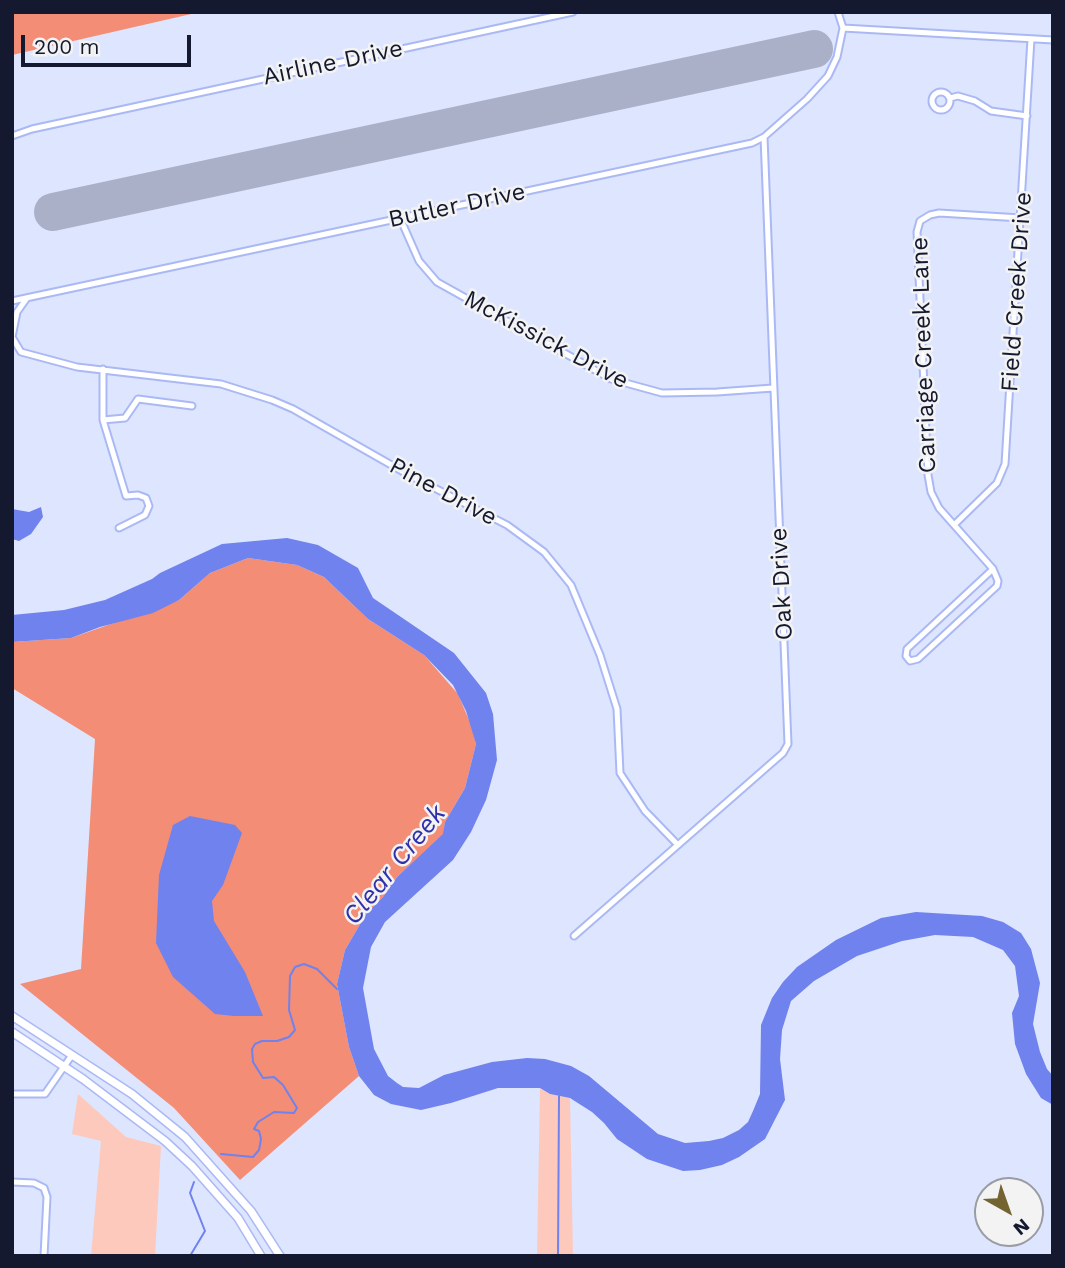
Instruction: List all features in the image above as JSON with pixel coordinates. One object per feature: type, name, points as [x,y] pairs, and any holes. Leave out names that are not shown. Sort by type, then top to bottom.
[{"type":"main road","points":[[12,1016],[132,1094],[186,1137],[251,1211],[280,1256]]},
{"type":"main road","points":[[12,1032],[134,1116],[192,1166],[238,1218],[261,1256]]},
{"type":"street","name":"Airline Drive","points":[[12,136],[32,129],[573,12]]},
{"type":"street","points":[[838,12],[843,28],[1053,40]]},
{"type":"street","name":"Butler Drive","points":[[12,301],[752,143],[764,137],[807,99],[828,76],[837,57],[843,28]]},
{"type":"street","name":"Field Creek Drive","points":[[954,525],[997,482],[1005,464],[1031,38]]},
{"type":"street","points":[[950,98],[958,96],[991,111],[1027,116]]},
{"type":"street","name":"Oak Drive","points":[[574,936],[783,753],[788,744],[764,137]]},
{"type":"street","name":"Carriage Creek Lane","points":[[993,569],[934,500],[928,475],[917,232],[920,221],[939,213],[1021,218]]},
{"type":"street","name":"McKissick Drive","points":[[400,218],[419,261],[437,282],[611,379],[662,393],[773,388]]},
{"type":"street","points":[[21,352],[12,337],[16,312],[27,298]]},
{"type":"street","name":"Pine Drive","points":[[12,346],[21,352],[63,364],[221,384],[272,400],[507,526],[544,552],[571,585],[600,655],[617,709],[620,773],[645,811],[678,845]]},
{"type":"street","points":[[103,369],[103,420],[126,496],[138,495],[146,498],[149,506],[145,515],[119,528]]},
{"type":"street","points":[[103,420],[125,418],[138,399],[192,406]]},
{"type":"street","points":[[993,569],[998,576],[997,586],[917,661],[909,661],[906,656],[907,649],[993,569]]},
{"type":"street","points":[[12,1094],[45,1094],[72,1055]]},
{"type":"street","points":[[12,1182],[34,1183],[44,1188],[47,1197],[44,1256]]},
{"type":"shaded area","points":[[12,12],[200,12],[12,55]]},
{"type":"shaded area","points":[[248,558],[297,565],[324,577],[368,619],[424,655],[458,694],[476,744],[465,788],[445,822],[444,834],[397,877],[383,897],[366,914],[345,950],[337,984],[349,1047],[359,1076],[240,1180],[174,1108],[20,984],[81,969],[95,739],[12,688],[12,642],[71,638],[179,600],[210,573]]},
{"type":"shaded area","points":[[540,1088],[550,1094],[570,1098],[573,1256],[537,1256]]},
{"type":"shaded area","points":[[78,1094],[126,1137],[161,1146],[155,1256],[91,1256],[101,1141],[72,1134]]},
{"type":"water","points":[[41,507],[43,517],[31,534],[19,541],[12,539],[12,509],[29,512]]},
{"type":"water","points":[[287,538],[318,545],[358,568],[373,598],[454,653],[486,693],[493,714],[497,760],[486,800],[471,832],[453,860],[385,922],[371,947],[363,988],[374,1049],[388,1076],[397,1083],[403,1087],[419,1088],[444,1075],[492,1062],[545,1059],[571,1066],[589,1076],[658,1134],[685,1143],[723,1138],[748,1122],[760,1094],[761,1025],[772,998],[783,982],[797,967],[836,940],[881,918],[916,912],[982,916],[1003,922],[1021,933],[1031,949],[1040,983],[1033,1024],[1040,1052],[1053,1076],[1053,1105],[1041,1098],[1026,1074],[1015,1044],[1012,1013],[1019,996],[1015,966],[1003,950],[973,937],[935,935],[902,941],[857,956],[814,981],[791,1001],[782,1030],[780,1059],[785,1100],[765,1139],[722,1165],[683,1171],[647,1159],[617,1139],[592,1112],[570,1098],[550,1094],[540,1088],[498,1088],[421,1110],[391,1104],[374,1095],[359,1076],[349,1047],[337,984],[345,950],[366,914],[383,897],[397,877],[443,834],[445,822],[465,788],[476,744],[466,711],[453,685],[424,655],[368,619],[324,577],[297,565],[248,558],[210,573],[179,600],[153,613],[71,638],[12,642],[12,615],[64,610],[105,600],[222,544]]},
{"type":"water","points":[[190,816],[235,825],[242,833],[223,885],[212,901],[214,921],[245,972],[263,1016],[215,1014],[173,977],[156,943],[159,875],[173,825]]},
{"type":"waterway","points":[[221,1154],[253,1157],[259,1150],[261,1139],[259,1131],[254,1129],[258,1122],[274,1112],[294,1113],[297,1108],[283,1085],[274,1077],[263,1078],[253,1062],[252,1049],[262,1041],[277,1041],[289,1037],[295,1030],[289,1010],[290,976],[295,967],[304,964],[317,969],[337,989]]},
{"type":"waterway","points":[[558,1256],[559,1096]]},
{"type":"waterway","points":[[190,1256],[205,1231],[190,1193],[194,1182]]},
{"type":"runway","points":[[53,212],[814,49]]},
{"type":"water label","name":"Clear Creek","points":[[395,865]]}]
